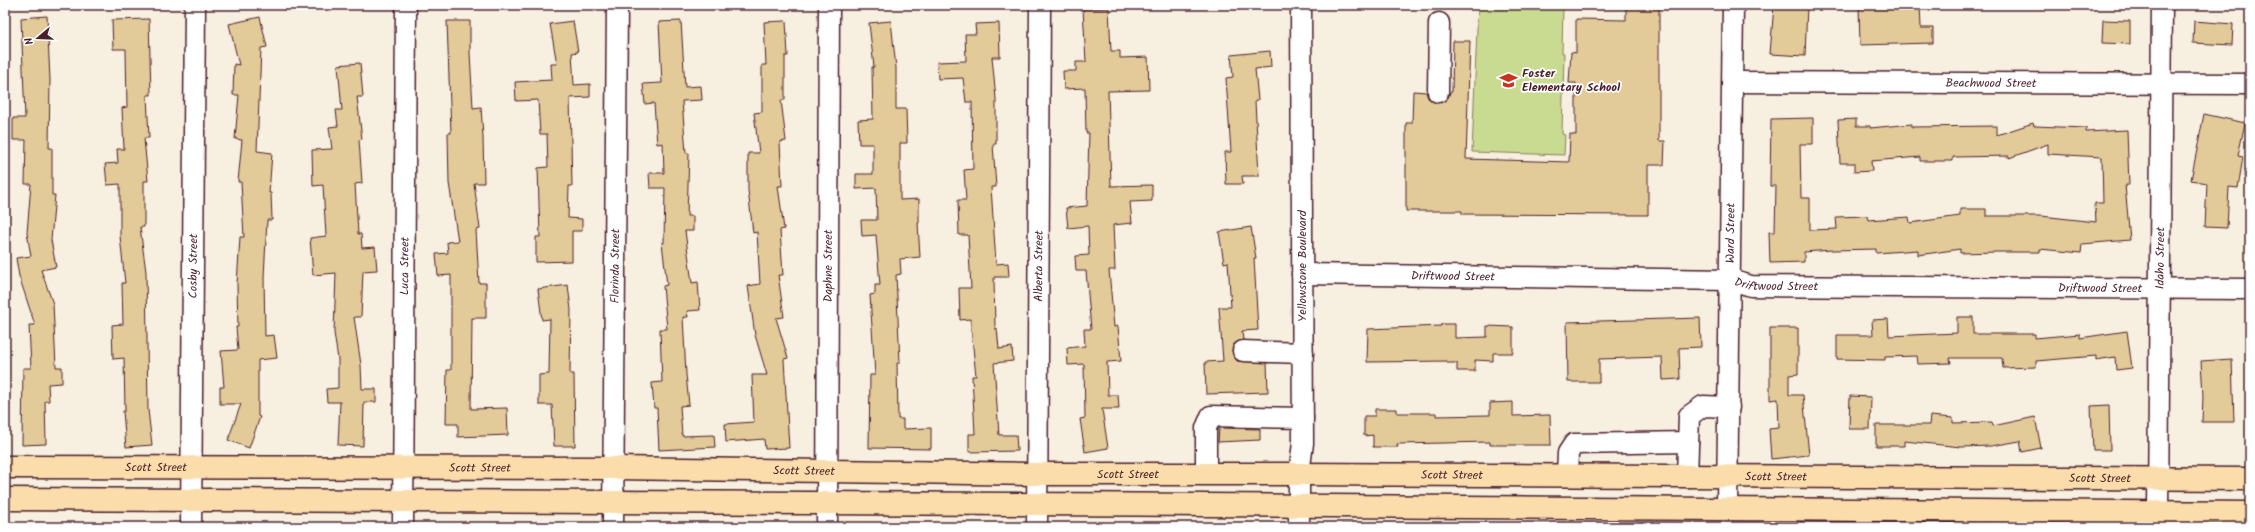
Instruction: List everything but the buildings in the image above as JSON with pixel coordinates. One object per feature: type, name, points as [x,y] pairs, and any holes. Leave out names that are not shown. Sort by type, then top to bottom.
[{"type":"main road","name":"Scott Street","points":[[5,467],[405,469],[614,468],[1037,474],[1299,474],[1728,478],[2250,480]]},
{"type":"main road","points":[[1558,507],[1563,476]]},
{"type":"main road","points":[[5,498],[613,504],[828,503],[1299,505],[2250,513]]},
{"type":"street","name":"Cosby Street","points":[[191,527],[195,5]]},
{"type":"street","name":"Luca Street","points":[[403,527],[405,469],[406,5]]},
{"type":"street","name":"Florinda Street","points":[[613,527],[617,5]]},
{"type":"street","name":"Daphne Street","points":[[828,527],[829,5]]},
{"type":"street","name":"Alberta Street","points":[[1037,527],[1040,5]]},
{"type":"street","name":"Yellowstone Boulevard","points":[[1299,527],[1299,474],[1303,418],[1301,5]]},
{"type":"street","name":"Ward Street","points":[[1728,508],[1733,5]]},
{"type":"street","name":"Idaho Street","points":[[2158,512],[2161,288],[2160,82],[2162,5]]},
{"type":"street","points":[[1438,23],[1438,92]]},
{"type":"street","name":"Beachwood Street","points":[[1733,82],[2160,82],[2250,84]]},
{"type":"street","name":"Driftwood Street","points":[[1302,274],[1731,280],[1751,286],[2161,288],[2250,290]]},
{"type":"street","points":[[1243,351],[1302,354]]},
{"type":"street","points":[[1687,477],[1689,416],[1703,406],[1729,407]]},
{"type":"street","points":[[1206,474],[1206,428],[1211,416],[1303,418]]},
{"type":"street","points":[[1563,476],[1568,452],[1574,444],[1688,442]]},
{"type":"green space","points":[[1478,5],[1563,5],[1562,53],[1564,53],[1562,134],[1565,135],[1564,155],[1472,152]]},
{"type":"green space","points":[[1341,524],[1606,524],[1606,527],[1341,527]]},
{"type":"place","name":"Foster Elementary School","points":[[1509,80]]}]
